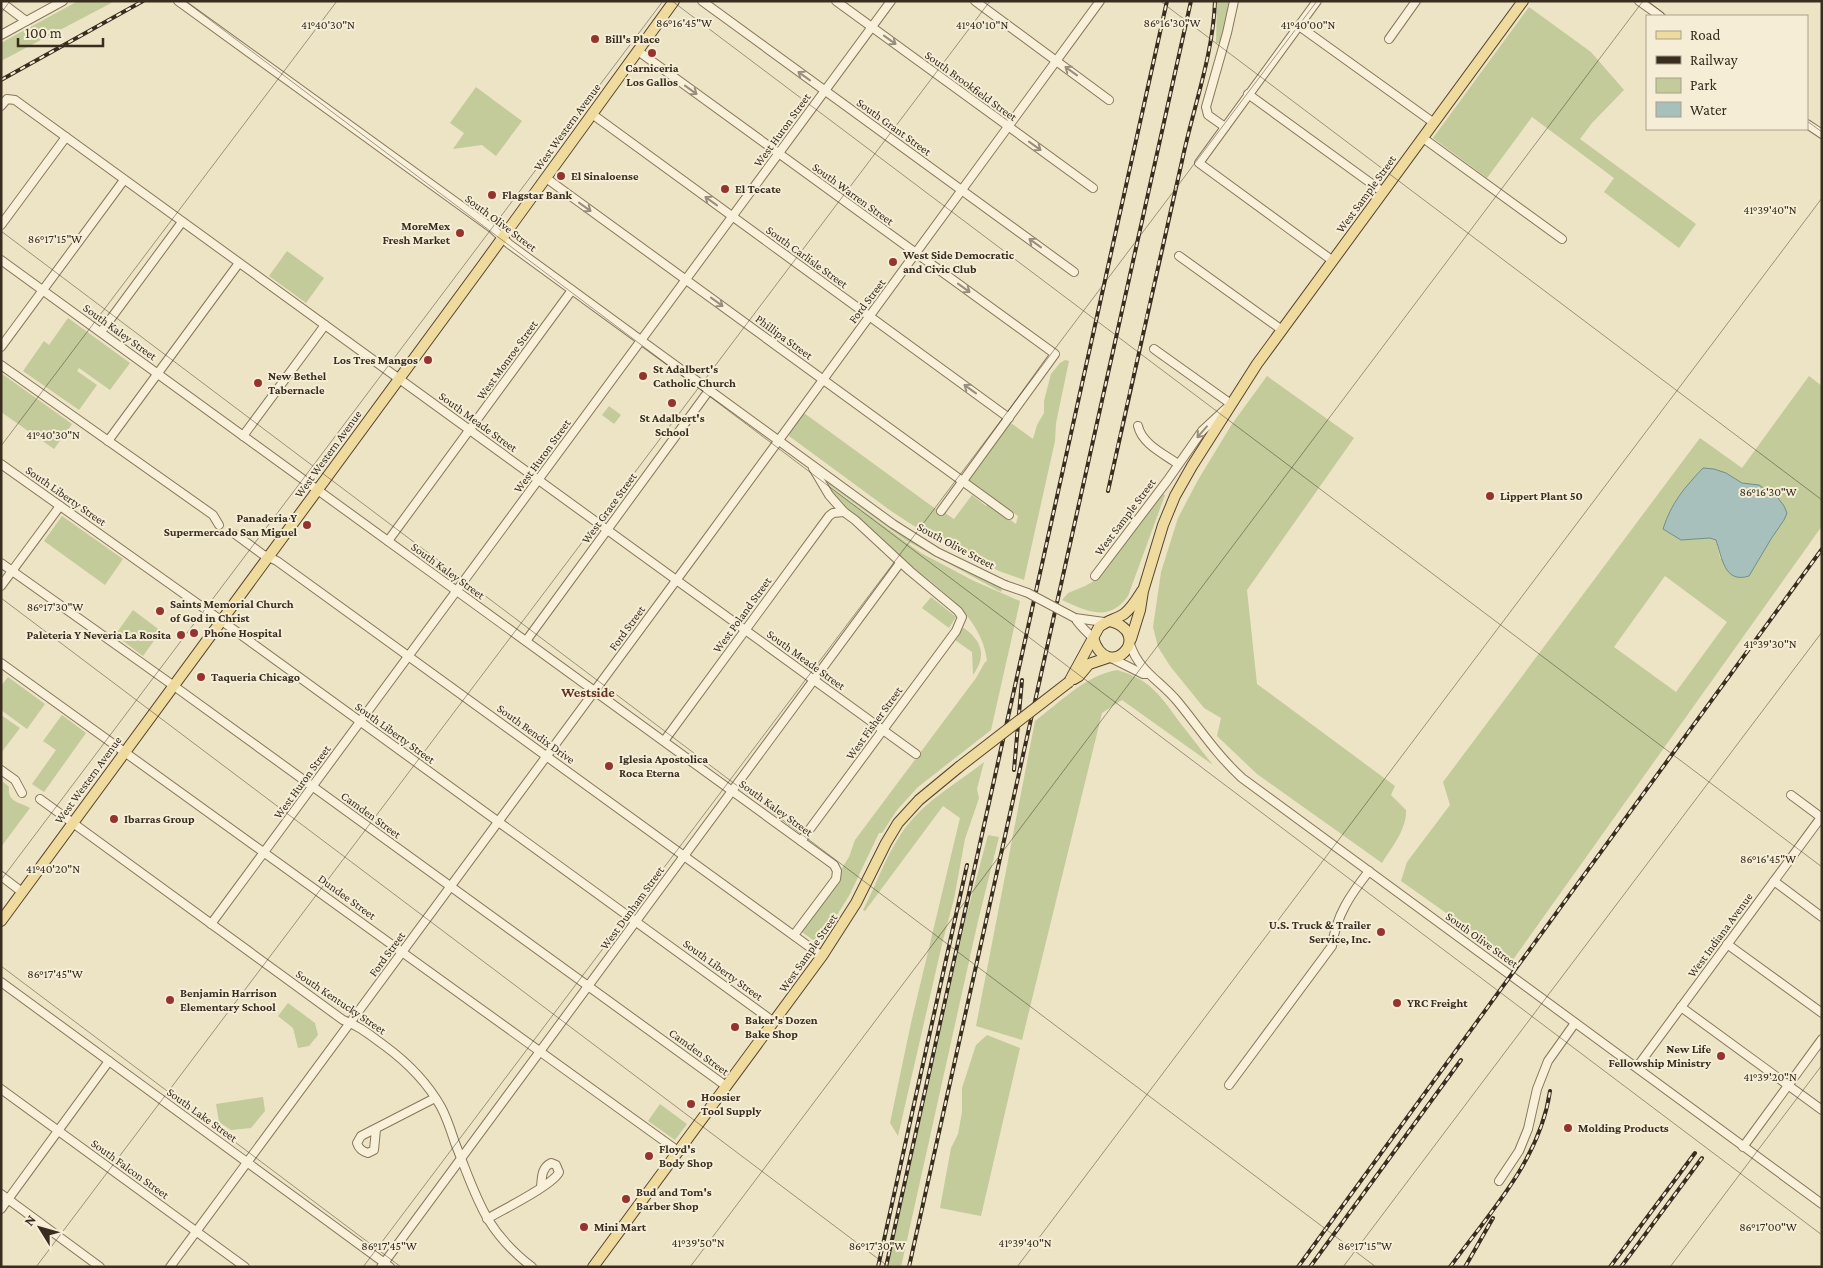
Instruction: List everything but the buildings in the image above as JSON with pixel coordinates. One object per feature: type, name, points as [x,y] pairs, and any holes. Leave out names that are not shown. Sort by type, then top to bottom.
[{"type":"main road","name":"West Western Avenue","points":[[1,921],[674,1]]},
{"type":"main road","name":"West Sample Street","points":[[1130,642],[1163,525],[1175,496],[1192,466],[1231,404],[1282,330],[1523,1]]},
{"type":"main road","name":"West Sample Street","points":[[1107,622],[1130,609],[1143,591]]},
{"type":"main road","points":[[1107,622],[1121,625],[1128,634],[1130,642],[1122,654],[1109,658],[1098,649],[1092,638],[1094,633],[1107,622]]},
{"type":"main road","name":"West Sample Street","points":[[1069,682],[1092,638]]},
{"type":"main road","name":"West Sample Street","points":[[593,1267],[822,956],[856,903],[886,843],[898,824],[928,791],[1079,676],[1088,664],[1109,658]]},
{"type":"street","points":[[1,35],[64,1]]},
{"type":"street","name":"South Olive Street","points":[[178,1],[912,537],[937,552],[1005,585],[1028,593],[1075,618],[1107,622]]},
{"type":"street","name":"South Grant Street","points":[[702,1],[1074,272]]},
{"type":"street","name":"South Brookfield Street","points":[[836,1],[1093,188]]},
{"type":"street","name":"West Huron Street","points":[[211,924],[891,1]]},
{"type":"street","points":[[975,1],[1109,100]]},
{"type":"street","name":"Ford Street","points":[[170,1267],[780,440],[1100,1]]},
{"type":"street","points":[[1224,127],[1208,115],[1206,107],[1225,41],[1234,1]]},
{"type":"street","points":[[1316,1],[1199,163],[1333,261]]},
{"type":"street","points":[[1389,38],[1416,1]]},
{"type":"street","points":[[1639,1],[1659,15]]},
{"type":"street","points":[[1,2],[26,21]]},
{"type":"street","points":[[1299,26],[1434,123]]},
{"type":"street","name":"South Warren Street","points":[[638,51],[1055,354],[1009,418]]},
{"type":"street","points":[[1248,94],[1383,192]]},
{"type":"street","name":"South Meade Street","points":[[1,106],[10,98],[15,100],[916,754]]},
{"type":"street","name":"South Carlisle Street","points":[[592,114],[1009,418]]},
{"type":"street","points":[[1808,125],[1822,134]]},
{"type":"street","points":[[1,225],[66,137]]},
{"type":"street","points":[[1423,138],[1562,239]]},
{"type":"street","name":"Phillipa Street","points":[[546,178],[1009,515]]},
{"type":"street","points":[[1,347],[124,180]]},
{"type":"street","points":[[101,332],[182,222]]},
{"type":"street","points":[[1179,256],[1282,330]]},
{"type":"street","name":"South Kaley Street","points":[[1,260],[834,865],[837,871],[836,879],[794,935]]},
{"type":"street","points":[[108,441],[239,263]]},
{"type":"street","name":"West Monroe Street","points":[[388,541],[572,290]]},
{"type":"street","points":[[243,436],[324,325]]},
{"type":"street","points":[[1154,349],[1231,404]]},
{"type":"street","points":[[1,365],[213,515],[219,525]]},
{"type":"street","name":"West Grace Street","points":[[526,641],[710,390]]},
{"type":"street","name":"West Sample Street","points":[[1095,576],[1167,481],[1202,431],[1231,404]]},
{"type":"street","points":[[941,510],[1009,418]]},
{"type":"street","points":[[1138,426],[1145,440],[1178,464]]},
{"type":"street","name":"South Olive Street","points":[[810,463],[832,499],[844,512],[900,563],[958,611],[962,617]]},
{"type":"street","name":"South Liberty Street","points":[[1,464],[360,721],[774,1022]]},
{"type":"street","points":[[829,516],[832,499]]},
{"type":"street","points":[[1,586],[60,506]]},
{"type":"street","points":[[829,516],[833,513],[844,512]]},
{"type":"street","name":"West Poland Street","points":[[664,741],[829,516]]},
{"type":"street","name":"South Bendix Drive","points":[[235,534],[277,561],[822,956]]},
{"type":"street","name":"Camden Street","points":[[1,563],[726,1086]]},
{"type":"street","name":"West Dunham Street","points":[[385,1265],[461,1158],[900,563]]},
{"type":"street","name":"West Fisher Street","points":[[801,841],[956,631],[962,617]]},
{"type":"street","name":"South Olive Street","points":[[1075,618],[1092,638]]},
{"type":"street","name":"South Olive Street","points":[[1130,642],[1136,659],[1148,674],[1173,696],[1209,744],[1236,772],[1822,1204]]},
{"type":"street","name":"South Olive Street","points":[[1109,658],[1143,674],[1148,674]]},
{"type":"street","name":"Dundee Street","points":[[1,663],[126,751],[678,1152]]},
{"type":"street","points":[[1,770],[15,780],[22,793]]},
{"type":"street","points":[[1791,794],[1822,817]]},
{"type":"street","name":"South Kentucky Street","points":[[40,799],[343,1020],[356,1024],[401,1058],[421,1077],[442,1109],[476,1198],[487,1219],[505,1244],[532,1267]]},
{"type":"street","name":"West Indiana Avenue","points":[[1637,1067],[1822,817]]},
{"type":"street","points":[[1229,1085],[1332,946],[1337,924],[1346,901],[1369,871]]},
{"type":"street","points":[[1,876],[22,892]]},
{"type":"street","points":[[1774,881],[1822,917]]},
{"type":"street","points":[[1727,944],[1822,1013]]},
{"type":"street","name":"South Lake Street","points":[[1,982],[385,1265]]},
{"type":"street","points":[[1681,1007],[1822,1110]]},
{"type":"street","points":[[1500,1181],[1522,1144],[1533,1112],[1537,1089],[1548,1061],[1575,1023]]},
{"type":"street","points":[[1743,1146],[1822,1039]]},
{"type":"street","points":[[1,1209],[5,1197],[59,1130],[109,1061]]},
{"type":"street","name":"South Falcon Street","points":[[1,1089],[245,1267]]},
{"type":"street","points":[[376,1129],[435,1098]]},
{"type":"street","points":[[487,1219],[541,1187]]},
{"type":"street","points":[[5,1197],[100,1267]]},
{"type":"green space","points":[[78,1],[115,1],[1,61],[1,43]]},
{"type":"green space","points":[[1217,1],[1229,1],[1220,43],[1216,43]]},
{"type":"green space","points":[[1529,7],[1591,52],[1624,90],[1592,123],[1580,139],[1696,224],[1679,248],[1604,192],[1614,178],[1532,117],[1487,178],[1433,138]]},
{"type":"green space","points":[[476,87],[522,121],[496,156],[482,145],[453,149],[464,133],[450,123]]},
{"type":"green space","points":[[287,251],[324,278],[306,303],[269,276]]},
{"type":"green space","points":[[68,318],[130,363],[110,390],[79,368],[77,371],[97,385],[79,410],[23,371],[44,341],[49,345]]},
{"type":"green space","points":[[1065,360],[1069,361],[1056,423],[1055,441],[1024,580],[999,571],[934,539],[891,511],[789,436],[790,431],[804,413],[944,515],[945,513],[954,519],[972,495],[1016,524],[1018,516],[969,483],[968,479],[1009,424],[1011,423],[1033,439],[1037,425],[1044,413],[1044,401],[1051,374]]},
{"type":"green space","points":[[1,373],[72,424],[54,449],[1,412]]},
{"type":"green space","points":[[1267,376],[1354,438],[1247,590],[1257,684],[1395,786],[1391,795],[1406,810],[1406,817],[1398,838],[1382,863],[1257,774],[1217,736],[1221,718],[1204,708],[1170,666],[1158,647],[1153,627],[1161,572],[1178,518],[1198,480],[1232,424]]},
{"type":"green space","points":[[1809,376],[1822,386],[1822,526],[1510,964],[1460,926],[1456,920],[1401,881],[1407,862],[1450,805],[1443,782],[1700,438],[1742,468]],"holes":[[[1703,468],[1726,473],[1742,483],[1759,485],[1784,520],[1749,576],[1720,558],[1716,540],[1710,538],[1681,540],[1663,529],[1674,503]],[[1665,576],[1727,622],[1676,692],[1614,647]]]},
{"type":"green space","points":[[609,406],[621,415],[614,424],[602,415]]},
{"type":"green space","points":[[821,476],[911,540],[999,587],[1002,589],[1001,592],[905,540],[827,485]]},
{"type":"green space","points":[[829,486],[921,553],[974,581],[1020,601],[991,730],[918,787],[897,810],[882,833],[879,833],[850,894],[820,943],[817,943],[802,931],[849,857],[855,840],[987,661],[983,644],[976,628],[966,614],[940,589],[897,555],[841,505],[827,487]]},
{"type":"green space","points":[[1163,494],[1165,495],[1128,596],[1121,604],[1113,610],[1097,612],[1088,611],[1062,600],[1068,593],[1099,578]]},
{"type":"green space","points":[[62,516],[123,559],[105,585],[44,541]]},
{"type":"green space","points":[[931,597],[956,617],[949,628],[922,608]]},
{"type":"green space","points":[[133,610],[161,631],[143,656],[115,635]]},
{"type":"green space","points":[[964,628],[975,638],[980,649],[980,661],[973,675],[972,652],[955,640],[960,629]]},
{"type":"green space","points":[[1117,670],[1139,679],[1155,691],[1213,765],[1122,700],[1102,713],[1022,1040],[976,1026],[1035,721],[1084,684],[1094,678]]},
{"type":"green space","points":[[8,677],[45,704],[27,729],[1,710],[1,686]]},
{"type":"green space","points":[[1,715],[20,728],[1,753]]},
{"type":"green space","points":[[62,715],[86,733],[44,792],[32,784],[56,750],[43,741]]},
{"type":"green space","points":[[984,762],[977,789],[979,798],[965,839],[954,899],[898,1136],[890,1123],[911,1023],[960,818],[943,806],[865,911],[863,910],[890,852],[909,823],[929,803]]},
{"type":"green space","points":[[1,780],[9,787],[12,799],[30,808],[1,847]]},
{"type":"green space","points":[[988,835],[999,837],[978,921],[901,1267],[888,1267],[966,917]]},
{"type":"green space","points":[[288,1003],[315,1023],[318,1035],[309,1046],[298,1048],[293,1028],[278,1016]]},
{"type":"green space","points":[[987,1035],[1020,1048],[981,1216],[940,1208],[951,1148],[958,1134],[962,1112],[962,1088],[976,1045]]},
{"type":"green space","points":[[263,1097],[265,1111],[251,1128],[231,1130],[219,1122],[216,1104]]},
{"type":"green space","points":[[660,1104],[687,1124],[675,1140],[648,1121]]},
{"type":"water","points":[[1703,468],[1726,473],[1742,483],[1759,485],[1778,498],[1787,513],[1749,576],[1734,576],[1729,573],[1722,561],[1716,540],[1710,538],[1681,540],[1663,529],[1670,511],[1679,496]]},
{"type":"railway","points":[[1,80],[143,1]]},
{"type":"railway","points":[[886,1267],[1167,1]]},
{"type":"railway","points":[[909,1267],[1191,1]]},
{"type":"railway","points":[[1108,491],[1186,141],[1207,62],[1215,1]]},
{"type":"railway","points":[[1298,1267],[1822,549]]},
{"type":"railway","points":[[1014,770],[1022,680]]},
{"type":"railway","points":[[878,1267],[967,865]]},
{"type":"railway","points":[[1310,1267],[1461,1060]]},
{"type":"railway","points":[[1450,1267],[1497,1205],[1525,1163],[1536,1140],[1550,1091]]},
{"type":"railway","points":[[1610,1267],[1695,1153]]},
{"type":"railway","points":[[1621,1267],[1702,1158]]},
{"type":"railway","points":[[1465,1267],[1493,1218]]},
{"type":"place","name":"Bill's Place","points":[[595,39]]},
{"type":"place","name":"Carniceria Los Gallos","points":[[652,53]]},
{"type":"place","name":"El Sinaloense","points":[[561,176]]},
{"type":"place","name":"El Tecate","points":[[725,189]]},
{"type":"place","name":"Flagstar Bank","points":[[492,195]]},
{"type":"place","name":"MoreMex Fresh Market","points":[[460,233]]},
{"type":"place","name":"West Side Democratic and Civic Club","points":[[893,262]]},
{"type":"place","name":"Los Tres Mangos","points":[[428,360]]},
{"type":"place","name":"St Adalbert's Catholic Church","points":[[643,376]]},
{"type":"place","name":"New Bethel Tabernacle","points":[[258,383]]},
{"type":"place","name":"St Adalbert's School","points":[[672,403]]},
{"type":"place","name":"Lippert Plant 50","points":[[1490,496]]},
{"type":"place","name":"Panaderia Y Supermercado San Miguel","points":[[307,525]]},
{"type":"place","name":"Saints Memorial Church of God in Christ","points":[[160,611]]},
{"type":"place","name":"Phone Hospital","points":[[194,633]]},
{"type":"place","name":"Paleteria Y Neveria La Rosita","points":[[181,635]]},
{"type":"place","name":"Taqueria Chicago","points":[[201,677]]},
{"type":"place","name":"Iglesia Apostolica Roca Eterna","points":[[609,766]]},
{"type":"place","name":"Ibarras Group","points":[[114,819]]},
{"type":"place","name":"U.S. Truck & Trailer Service, Inc.","points":[[1381,932]]},
{"type":"place","name":"Benjamin Harrison Elementary School","points":[[170,1000]]},
{"type":"place","name":"YRC Freight","points":[[1397,1003]]},
{"type":"place","name":"Baker's Dozen Bake Shop","points":[[735,1027]]},
{"type":"place","name":"New Life Fellowship Ministry","points":[[1721,1056]]},
{"type":"place","name":"Hoosier Tool Supply","points":[[691,1104]]},
{"type":"place","name":"Molding Products","points":[[1568,1128]]},
{"type":"place","name":"Floyd's Body Shop","points":[[649,1156]]},
{"type":"place","name":"Bud and Tom's Barber Shop","points":[[626,1199]]},
{"type":"place","name":"Mini Mart","points":[[584,1227]]},
{"type":"district","name":"Westside","points":[[588,692]]}]
